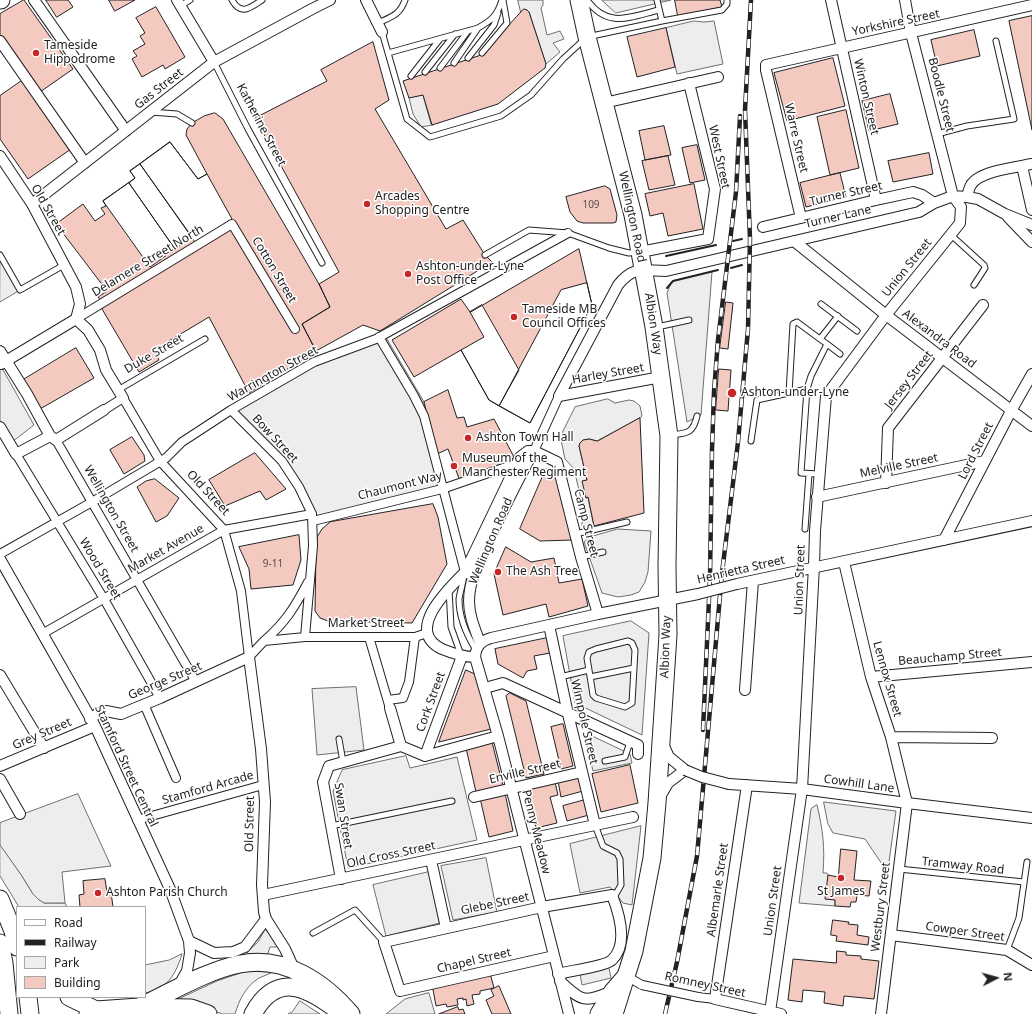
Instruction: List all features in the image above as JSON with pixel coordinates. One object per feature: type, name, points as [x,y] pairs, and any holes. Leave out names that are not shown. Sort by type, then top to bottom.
[{"type":"main road","name":"Wellington Road","points":[[579,0],[587,37],[633,215],[643,270]]},
{"type":"main road","name":"Albion Way","points":[[599,1014],[613,991],[626,976],[634,951],[652,858],[668,635],[669,436],[654,327],[643,270]]},
{"type":"main road","points":[[0,894],[16,918]]},
{"type":"main road","points":[[0,899],[13,931],[16,943]]},
{"type":"main road","points":[[0,943],[8,1014]]},
{"type":"main road","points":[[139,1007],[188,983],[228,967],[255,962],[277,964],[301,972],[321,985],[341,1002],[351,1014]]},
{"type":"main road","points":[[614,1014],[626,976]]},
{"type":"main road","points":[[253,1014],[265,996],[276,990],[290,986],[303,990],[327,1002],[342,1014]]},
{"type":"main road","points":[[28,998],[30,1014]]},
{"type":"main road","points":[[71,998],[92,1012],[139,1007],[191,1008],[208,1014]]},
{"type":"street","points":[[34,0],[126,131]]},
{"type":"street","name":"Gas Street","points":[[312,9],[319,0]]},
{"type":"street","name":"Gas Street","points":[[32,204],[214,62],[330,0]]},
{"type":"street","points":[[366,0],[380,27]]},
{"type":"street","name":"Winton Street","points":[[830,0],[876,200]]},
{"type":"street","name":"Boodle Street","points":[[905,0],[937,134],[954,196]]},
{"type":"street","name":"Katherine Street","points":[[178,3],[214,62]]},
{"type":"street","name":"Yorkshire Street","points":[[766,65],[1032,5]]},
{"type":"street","points":[[0,41],[85,163]]},
{"type":"street","name":"Warre Street","points":[[766,65],[801,218]]},
{"type":"street","points":[[604,102],[718,77]]},
{"type":"street","name":"West Street","points":[[640,252],[708,239],[715,190],[689,83]]},
{"type":"street","name":"Old Street","points":[[0,156],[4,170],[32,204],[76,287],[80,304],[76,319],[88,330],[100,350],[106,370],[160,461],[224,530],[241,591],[261,749],[265,802],[263,895],[266,919]]},
{"type":"street","points":[[967,197],[971,185],[978,178],[998,171],[1027,165],[1032,210]]},
{"type":"street","name":"Turner Street","points":[[763,227],[913,192],[922,195],[934,203]]},
{"type":"street","name":"Turner Lane","points":[[643,270],[666,271],[919,212],[934,203],[954,196],[978,199],[1005,214],[1032,225]]},
{"type":"street","name":"Union Street","points":[[770,1012],[802,789],[817,497],[826,396],[886,314],[960,223],[961,207],[954,196]]},
{"type":"street","points":[[1005,214],[1032,242]]},
{"type":"street","name":"Delamere Street North","points":[[76,319],[232,224]]},
{"type":"street","name":"Cotton Street","points":[[232,224],[295,329]]},
{"type":"street","name":"Warrington Street","points":[[0,554],[166,458],[182,442],[231,410],[314,362],[379,337],[568,233]]},
{"type":"street","name":"Alexandra Road","points":[[794,241],[1032,426]]},
{"type":"street","name":"Wellington Road","points":[[469,574],[534,451],[559,396],[618,285],[632,272],[643,270]]},
{"type":"street","name":"Jersey Street","points":[[886,482],[888,428],[983,305]]},
{"type":"street","points":[[3,363],[76,319]]},
{"type":"street","points":[[379,337],[414,396],[424,416],[442,489],[469,574],[442,596],[427,621],[427,633],[432,642],[440,648],[462,656],[477,650]]},
{"type":"street","name":"Wellington Street","points":[[0,351],[3,363],[27,394],[92,502],[196,682]]},
{"type":"street","name":"Lord Street","points":[[944,540],[1032,374]]},
{"type":"street","name":"Harley Street","points":[[559,396],[661,377]]},
{"type":"street","points":[[16,454],[53,438],[104,410],[120,394]]},
{"type":"street","name":"Bow Street","points":[[231,410],[282,461],[299,487],[312,518],[313,546],[305,636]]},
{"type":"street","name":"Wood Street","points":[[0,427],[56,522],[104,599],[160,698]]},
{"type":"street","name":"Wellington Road","points":[[477,650],[470,608],[469,574],[515,466],[520,457],[528,451],[534,451]]},
{"type":"street","name":"Camp Street","points":[[534,451],[557,462],[581,557],[598,614]]},
{"type":"street","name":"Melville Street","points":[[817,497],[985,461]]},
{"type":"street","name":"Chaumont Way","points":[[312,518],[442,489],[512,465],[515,466]]},
{"type":"street","name":"Market Avenue","points":[[42,634],[224,530],[312,518]]},
{"type":"street","name":"Henrietta Street","points":[[477,650],[491,638],[598,614],[698,594],[814,566],[844,562],[1032,521]]},
{"type":"street","name":"Stamford Street Central","points":[[0,559],[93,722],[170,889],[189,941],[190,953],[187,971],[183,979],[171,992]]},
{"type":"street","name":"Lennox Street","points":[[844,562],[871,677],[890,737],[907,803]]},
{"type":"street","name":"Bow Street","points":[[249,657],[277,630],[296,605],[310,578]]},
{"type":"street","points":[[745,690],[753,581]]},
{"type":"street","name":"Wimpole Street","points":[[549,625],[568,714],[595,825]]},
{"type":"street","name":"Market Street","points":[[264,641],[305,636],[415,637],[427,633]]},
{"type":"street","points":[[369,637],[400,746],[425,756],[498,736]]},
{"type":"street","points":[[389,704],[403,698],[409,682],[415,637]]},
{"type":"street","name":"Penny Meadow","points":[[477,650],[485,688],[569,1014]]},
{"type":"street","name":"Cork Street","points":[[425,756],[462,656]]},
{"type":"street","name":"George Street","points":[[93,722],[97,714],[106,711],[121,714],[196,682],[249,657]]},
{"type":"street","name":"Beauchamp Street","points":[[871,677],[1032,662]]},
{"type":"street","points":[[0,675],[44,748]]},
{"type":"street","points":[[485,688],[503,682],[568,714],[638,745],[638,754]]},
{"type":"street","points":[[144,704],[176,778]]},
{"type":"street","name":"Grey Street","points":[[0,766],[44,748],[93,722]]},
{"type":"street","points":[[890,737],[992,738]]},
{"type":"street","name":"Cowhill Lane","points":[[661,741],[669,757],[685,770],[729,784],[802,789],[1032,818]]},
{"type":"street","name":"Swan Street","points":[[341,879],[323,782],[329,766],[400,746]]},
{"type":"street","points":[[657,803],[668,783],[685,770]]},
{"type":"street","name":"Enville Street","points":[[474,797],[582,772]]},
{"type":"street","points":[[0,779],[20,814]]},
{"type":"street","name":"Stamford Arcade","points":[[137,820],[263,785]]},
{"type":"street","name":"Albemarle Street","points":[[715,999],[747,785]]},
{"type":"street","name":"Westbury Street","points":[[881,1014],[907,803]]},
{"type":"street","name":"Old Cross Street","points":[[263,895],[633,817]]},
{"type":"street","points":[[431,860],[446,928]]},
{"type":"street","points":[[613,897],[622,932],[620,946],[612,960],[559,977],[577,995],[588,1000],[613,991]]},
{"type":"street","name":"Glebe Street","points":[[384,942],[542,907],[613,897]]},
{"type":"street","points":[[189,941],[214,953],[233,952],[245,947],[266,919],[285,949],[295,971]]},
{"type":"street","name":"Cowper Street","points":[[890,935],[1007,950],[1032,965]]},
{"type":"street","name":"Chapel Street","points":[[384,942],[400,992],[554,956]]},
{"type":"street","name":"Romney Street","points":[[626,976],[642,985],[698,997],[715,999],[781,1014]]},
{"type":"lane","points":[[178,3],[190,0]]},
{"type":"lane","points":[[232,0],[235,6],[239,9],[244,9],[250,8],[262,0]]},
{"type":"lane","points":[[404,0],[397,14],[380,27],[407,119],[430,137],[501,116],[531,94],[587,37],[722,10],[727,4],[728,0]]},
{"type":"lane","points":[[468,58],[494,25],[502,0]]},
{"type":"lane","points":[[482,53],[507,23],[502,0]]},
{"type":"lane","points":[[586,0],[604,17],[613,19],[621,19],[659,10]]},
{"type":"lane","points":[[656,0],[662,21]]},
{"type":"lane","points":[[388,53],[478,28],[490,21],[499,10]]},
{"type":"lane","points":[[454,64],[478,28]]},
{"type":"lane","points":[[440,68],[468,31]]},
{"type":"lane","points":[[425,72],[456,34]]},
{"type":"lane","points":[[411,76],[440,39]]},
{"type":"lane","points":[[937,134],[967,126],[1014,119],[996,41]]},
{"type":"lane","name":"Katherine Street","points":[[214,62],[248,129],[322,263]]},
{"type":"lane","points":[[150,112],[177,114],[192,123]]},
{"type":"lane","points":[[485,255],[529,230],[568,233],[614,250],[629,253],[640,252]]},
{"type":"lane","points":[[951,235],[984,265],[985,268],[974,285]]},
{"type":"lane","points":[[0,255],[20,290],[64,265]]},
{"type":"lane","points":[[821,304],[857,331]]},
{"type":"lane","points":[[820,339],[838,316]]},
{"type":"lane","points":[[654,327],[689,320]]},
{"type":"lane","points":[[789,393],[793,324],[797,322],[840,354]]},
{"type":"lane","name":"Duke Street","points":[[120,394],[205,339]]},
{"type":"lane","points":[[819,474],[801,473],[808,389],[811,376],[827,344]]},
{"type":"lane","points":[[752,441],[757,400],[808,389]]},
{"type":"lane","points":[[669,436],[688,433],[695,426],[697,416]]},
{"type":"lane","points":[[805,530],[809,474]]},
{"type":"lane","points":[[575,534],[627,522]]},
{"type":"lane","points":[[581,557],[603,552]]},
{"type":"lane","points":[[449,589],[451,627],[462,656]]},
{"type":"lane","points":[[628,641],[632,643],[635,650],[632,703],[625,707],[596,698],[593,695],[589,670],[587,658],[589,652],[628,641]]},
{"type":"lane","points":[[590,677],[634,668]]},
{"type":"lane","points":[[560,677],[589,670]]},
{"type":"lane","points":[[339,739],[343,762]]},
{"type":"lane","points":[[605,761],[625,757],[630,742]]},
{"type":"lane","points":[[331,826],[452,801]]},
{"type":"lane","points":[[595,825],[603,846],[617,853],[620,859],[621,885],[613,897]]},
{"type":"lane","points":[[1007,950],[1019,918],[1027,862]]},
{"type":"lane","name":"Tramway Road","points":[[899,869],[1024,882]]},
{"type":"lane","points":[[313,934],[354,910],[384,942]]},
{"type":"green space","points":[[824,802],[896,811],[888,869],[882,864],[865,839],[833,833],[828,824]]},
{"type":"green space","points":[[817,805],[823,839],[823,873],[827,873],[828,875],[835,900],[835,906],[799,903],[811,809]]},
{"type":"green space","points":[[0,844],[33,894],[38,899],[44,903],[65,903],[66,906],[18,906],[0,876]]},
{"type":"green space","points":[[266,930],[278,945],[276,947],[270,947],[267,956],[250,956],[247,952],[258,942]]},
{"type":"green space","points":[[182,954],[177,968],[170,980],[165,985],[146,993],[146,965],[169,960]]},
{"type":"green space","points":[[247,971],[271,973],[259,978],[250,985],[241,999],[235,1014],[222,1014],[208,1008],[177,1001],[178,999],[217,981]]},
{"type":"green space","points":[[300,1001],[320,1014],[288,1014],[292,1012]]},
{"type":"shaded area","points":[[518,0],[543,0],[543,5],[541,8],[547,35],[560,31],[564,39],[553,43],[560,52],[546,64],[529,12],[527,10],[521,12]]},
{"type":"shaded area","points":[[602,0],[671,0],[616,13]]},
{"type":"shaded area","points":[[694,21],[714,21],[723,64],[677,74],[666,28]]},
{"type":"shaded area","points":[[423,95],[431,124],[433,125],[421,127],[413,114],[409,98]]},
{"type":"shaded area","points":[[0,255],[20,290],[0,302]]},
{"type":"shaded area","points":[[712,272],[701,415],[687,422],[667,293],[673,281]]},
{"type":"shaded area","points":[[384,334],[424,402],[446,487],[313,521],[282,461],[231,410],[314,362]]},
{"type":"shaded area","points":[[2,368],[34,425],[12,442],[0,435],[0,370]]},
{"type":"shaded area","points":[[608,399],[615,403],[629,400],[634,401],[640,406],[642,416],[597,441],[589,439],[583,440],[580,443],[579,446],[587,480],[583,481],[594,526],[582,526],[585,516],[574,469],[565,459],[561,440],[563,431],[575,407]]},
{"type":"shaded area","points":[[618,529],[651,531],[648,572],[645,582],[639,592],[618,597],[602,593],[584,542],[590,537]]},
{"type":"shaded area","points":[[631,621],[649,633],[642,735],[575,703],[563,636]]},
{"type":"shaded area","points":[[356,687],[364,750],[317,755],[312,689]]},
{"type":"shaded area","points":[[588,734],[630,754],[632,763],[593,771],[585,737]]},
{"type":"shaded area","points":[[406,756],[410,768],[457,757],[477,840],[348,868],[333,791],[342,770]]},
{"type":"shaded area","points":[[78,794],[111,866],[62,872],[65,903],[44,903],[33,894],[0,845],[0,823]]},
{"type":"shaded area","points":[[641,826],[632,905],[623,903],[610,887],[580,893],[570,844]]},
{"type":"shaded area","points":[[486,858],[497,912],[453,920],[441,866]]},
{"type":"shaded area","points":[[429,872],[440,923],[386,936],[373,885]]},
{"type":"shaded area","points":[[609,968],[611,978],[582,985],[580,974]]},
{"type":"shaded area","points":[[429,993],[435,1014],[386,1014],[405,999]]},
{"type":"building","name":"Tameside Hippodrome","points":[[24,0],[73,69],[40,92],[0,36],[0,14]]},
{"type":"building","points":[[46,0],[68,0],[73,7],[57,17]]},
{"type":"building","points":[[109,0],[135,0],[115,11]]},
{"type":"building","points":[[675,0],[720,0],[722,7],[678,16]]},
{"type":"building","points":[[156,7],[185,57],[165,69],[163,65],[142,77],[132,59],[137,56],[133,51],[145,44],[140,36],[145,33],[136,18]]},
{"type":"building","points":[[524,9],[529,12],[546,64],[545,68],[498,104],[432,125],[423,95],[409,98],[403,81],[481,55]]},
{"type":"building","points":[[1032,16],[1032,130],[1009,21]]},
{"type":"building","points":[[666,28],[675,67],[637,77],[627,37]]},
{"type":"building","points":[[974,30],[980,56],[937,66],[931,40]]},
{"type":"building","name":"Arcades Shopping Centre","points":[[373,42],[389,100],[375,109],[446,229],[463,220],[485,255],[492,262],[380,331],[363,325],[316,351],[302,324],[330,307],[319,284],[339,272],[255,118],[327,81],[321,70]]},
{"type":"building","points":[[833,58],[845,106],[787,121],[774,73]]},
{"type":"building","points":[[23,80],[71,149],[28,179],[0,139],[0,96]]},
{"type":"building","points":[[890,94],[898,124],[869,131],[862,101]]},
{"type":"building","points":[[846,110],[859,168],[830,175],[817,117]]},
{"type":"building","points":[[215,113],[223,119],[319,284],[330,307],[302,324],[316,351],[314,360],[305,358],[249,393],[209,317],[154,350],[159,360],[139,372],[102,309],[105,306],[98,297],[107,291],[56,224],[83,204],[95,221],[105,214],[101,208],[106,206],[103,201],[135,178],[130,171],[170,142],[198,179],[207,174],[186,135],[187,129],[192,123],[204,116]]},
{"type":"building","points":[[664,126],[671,155],[645,160],[639,131]]},
{"type":"building","points":[[170,142],[198,179],[207,174],[232,219],[195,242],[140,164]]},
{"type":"building","points":[[697,145],[705,180],[690,183],[682,148]]},
{"type":"building","points":[[929,153],[933,174],[893,182],[888,161]]},
{"type":"building","points":[[668,156],[675,185],[649,190],[642,161]]},
{"type":"building","points":[[140,164],[192,237],[175,249],[129,183],[135,178],[130,171]]},
{"type":"building","points":[[840,173],[846,197],[806,207],[800,183]]},
{"type":"building","points":[[129,183],[175,249],[150,267],[103,201]]},
{"type":"building","points":[[694,184],[703,229],[668,236],[663,213],[650,216],[645,194]]},
{"type":"building","points":[[605,186],[610,189],[617,215],[616,222],[583,223],[577,221],[570,212],[566,197]]},
{"type":"building","points":[[579,249],[592,305],[530,423],[489,400],[461,350],[414,377],[392,340],[461,299],[470,312]]},
{"type":"building","points":[[587,283],[592,305],[530,423],[499,406],[561,290]]},
{"type":"building","points":[[726,302],[733,303],[728,349],[720,348]]},
{"type":"building","points":[[482,305],[519,370],[499,406],[489,400],[461,350],[484,337],[470,312]]},
{"type":"building","points":[[76,348],[94,378],[40,409],[23,380]]},
{"type":"building","points":[[719,369],[731,370],[728,411],[716,410]]},
{"type":"building","name":"Ashton Town Hall","points":[[448,390],[457,418],[464,417],[467,427],[494,419],[514,457],[506,465],[460,481],[448,449],[437,454],[424,402]]},
{"type":"building","points":[[640,418],[644,513],[594,526],[588,497],[586,498],[582,481],[587,480],[579,446],[580,443],[583,440],[589,439],[597,441]]},
{"type":"building","points":[[132,437],[144,455],[145,461],[124,474],[110,450]]},
{"type":"building","points":[[255,453],[286,489],[266,500],[260,491],[225,506],[209,480]]},
{"type":"building","points":[[546,469],[554,469],[573,540],[540,541],[520,529]]},
{"type":"building","points":[[155,479],[179,498],[167,516],[156,522],[137,487],[146,481]]},
{"type":"building","points":[[433,504],[438,517],[447,564],[412,623],[328,621],[320,618],[315,611],[316,547],[317,537],[322,529],[330,522]]},
{"type":"building","points":[[299,535],[301,560],[293,585],[251,589],[249,569],[239,547]]},
{"type":"building","points":[[506,547],[531,562],[554,558],[559,583],[582,579],[588,606],[549,617],[546,604],[503,615],[494,574]]},
{"type":"building","points":[[547,638],[550,653],[534,656],[537,669],[527,671],[523,678],[498,664],[495,649]]},
{"type":"building","points":[[466,670],[477,675],[491,729],[439,742]]},
{"type":"building","points":[[510,693],[526,701],[544,774],[526,778],[506,696]]},
{"type":"building","points":[[563,724],[573,766],[561,769],[551,727]]},
{"type":"building","points":[[492,742],[503,786],[476,792],[466,748]]},
{"type":"building","points":[[630,765],[638,803],[601,812],[592,774]]},
{"type":"building","points":[[580,776],[583,791],[561,797],[558,781]]},
{"type":"building","points":[[555,782],[558,795],[550,797],[557,823],[536,828],[526,789]]},
{"type":"building","points":[[505,793],[513,831],[489,837],[480,798]]},
{"type":"building","points":[[585,800],[589,815],[567,821],[563,806]]},
{"type":"building","name":"St James","points":[[841,849],[857,851],[854,880],[871,881],[869,896],[857,895],[856,902],[851,902],[850,907],[835,906],[835,900],[825,899],[828,875],[838,877]]},
{"type":"building","name":"Ashton Parish Church","points":[[105,879],[107,892],[111,892],[113,906],[80,906],[79,895],[84,894],[83,881]]},
{"type":"building","points":[[833,920],[858,925],[857,935],[869,937],[868,945],[836,941],[837,936],[831,935]]},
{"type":"building","points":[[837,951],[846,952],[846,955],[861,956],[861,959],[879,961],[874,999],[844,996],[843,1006],[824,1003],[825,992],[803,990],[802,1002],[788,1000],[793,959],[836,963]]},
{"type":"building","points":[[490,973],[494,988],[480,991],[480,994],[472,995],[474,1004],[467,1006],[466,999],[463,1000],[463,998],[457,999],[458,1005],[447,1007],[446,1004],[436,1006],[432,984]]},
{"type":"building","points":[[499,986],[511,1014],[492,1014],[486,1000],[494,996],[491,990]]},
{"type":"building","points":[[458,1007],[459,1010],[463,1009],[465,1014],[439,1014]]},
{"type":"railway","points":[[665,1014],[677,962],[697,856],[722,573],[738,442],[748,329],[750,239],[745,110],[751,0]]},
{"type":"railway","points":[[703,730],[710,577],[714,392],[718,340],[736,192],[740,116]]},
{"type":"wall","points":[[733,241],[742,239]]},
{"type":"wall","points":[[666,256],[716,245]]},
{"type":"wall","points":[[731,268],[742,265]]},
{"type":"wall","points":[[667,288],[673,281],[718,270]]},
{"type":"place","name":"Tameside Hippodrome","points":[[36,53]]},
{"type":"place","name":"Arcades Shopping Centre","points":[[367,204]]},
{"type":"place","name":"Ashton-under-Lyne Post Office","points":[[408,274]]},
{"type":"place","name":"Tameside MB Council Offices","points":[[514,317]]},
{"type":"place","name":"Ashton-under-Lyne","points":[[732,393]]},
{"type":"place","name":"Ashton Town Hall","points":[[468,438]]},
{"type":"place","name":"Museum of the Manchester Regiment","points":[[454,466]]},
{"type":"place","name":"The Ash Tree","points":[[498,572]]},
{"type":"place","name":"St James","points":[[841,878]]},
{"type":"place","name":"Ashton Parish Church","points":[[98,893]]}]
